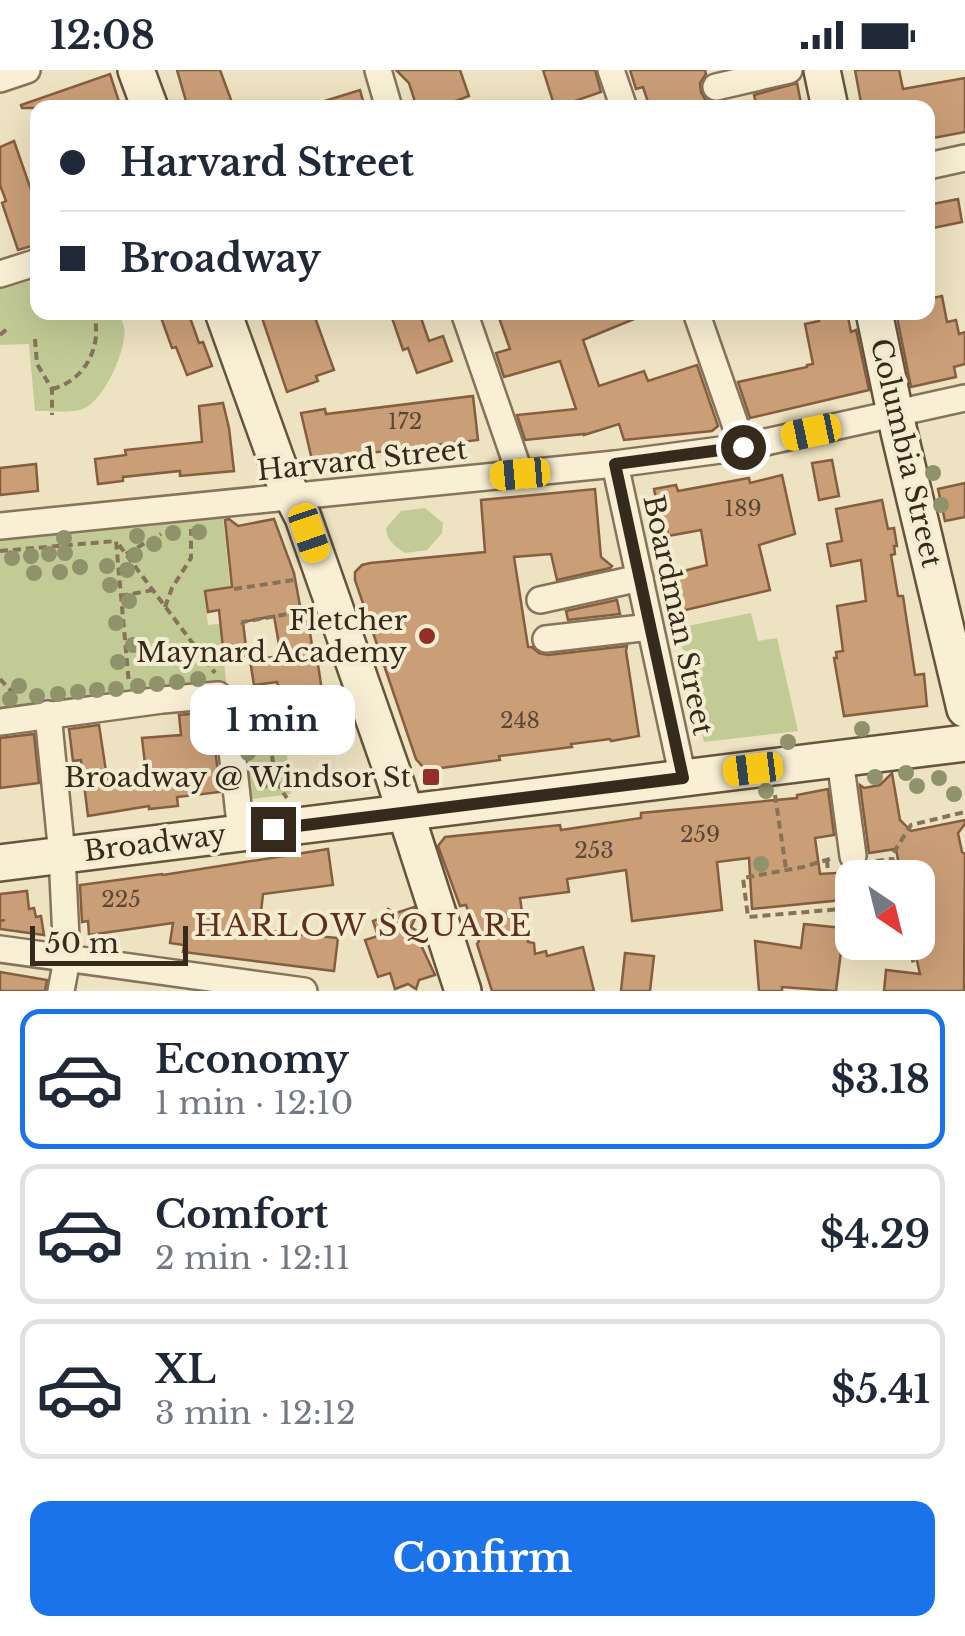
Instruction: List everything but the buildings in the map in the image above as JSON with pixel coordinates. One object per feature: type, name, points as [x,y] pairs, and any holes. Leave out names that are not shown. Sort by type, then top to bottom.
[{"type":"main road","points":[[136,70],[147,100]]},
{"type":"main road","points":[[822,70],[828,100]]},
{"type":"main road","points":[[227,320],[282,476],[304,517],[463,991]]},
{"type":"main road","name":"Columbia Street","points":[[876,320],[965,710]]},
{"type":"main road","name":"Broadway","points":[[0,862],[965,743]]},
{"type":"street","points":[[0,79],[27,70]]},
{"type":"street","points":[[378,70],[387,100]]},
{"type":"street","points":[[611,70],[621,100]]},
{"type":"street","points":[[716,88],[790,70]]},
{"type":"street","points":[[935,164],[965,158]]},
{"type":"street","points":[[0,274],[30,265]]},
{"type":"street","points":[[467,320],[520,474]]},
{"type":"street","points":[[699,320],[743,447]]},
{"type":"street","name":"Harvard Street","points":[[0,526],[615,464],[743,447],[965,398]]},
{"type":"street","name":"Boardman Street","points":[[615,464],[683,778]]},
{"type":"street","points":[[540,600],[640,578]]},
{"type":"street","points":[[546,638],[650,627]]},
{"type":"street","points":[[0,722],[131,704],[221,698],[241,832]]},
{"type":"street","points":[[48,714],[62,855],[67,959],[61,991]]},
{"type":"street","points":[[840,758],[840,858]]},
{"type":"street","points":[[0,950],[291,990]]},
{"type":"path","points":[[52,389],[72,382],[89,360],[97,332],[95,320]]},
{"type":"path","points":[[0,335],[7,329]]},
{"type":"path","points":[[35,339],[37,364],[52,389],[52,415]]},
{"type":"path","points":[[165,607],[190,558],[191,525]]},
{"type":"path","points":[[126,554],[175,526]]},
{"type":"path","points":[[116,541],[214,671],[221,698],[245,704],[264,723],[271,742],[276,783],[286,798]]},
{"type":"path","points":[[0,551],[116,541]]},
{"type":"path","points":[[116,541],[131,704]]},
{"type":"path","points":[[234,590],[299,579]]},
{"type":"path","points":[[120,596],[153,590]]},
{"type":"path","points":[[242,626],[310,610]]},
{"type":"path","points":[[0,680],[21,700]]},
{"type":"path","points":[[774,787],[786,869]]},
{"type":"path","points":[[893,860],[892,854],[910,825],[965,812]]},
{"type":"path","points":[[835,909],[748,917],[743,878],[840,858]]},
{"type":"path","points":[[828,873],[840,858]]},
{"type":"path","points":[[913,960],[914,965]]},
{"type":"green space","points":[[30,268],[30,320],[122,320],[124,336],[113,373],[91,404],[67,411],[35,411],[29,344],[0,345],[0,279]]},
{"type":"green space","points":[[425,508],[443,523],[442,533],[427,550],[405,553],[390,540],[386,528],[401,511]]},
{"type":"green space","points":[[223,518],[230,586],[204,591],[208,625],[220,624],[227,691],[280,685],[291,794],[251,799],[239,697],[208,688],[0,709],[0,538]]},
{"type":"green space","points":[[751,613],[758,641],[777,638],[798,731],[704,742],[678,628]]},
{"type":"place","name":"Fletcher Maynard Academy","points":[[427,636]]},
{"type":"place","name":"Broadway @ Windsor St","points":[[431,777]]},
{"type":"district","name":"HARLOW SQUARE","points":[[364,925]]},
{"type":"route","points":[[273,829],[683,778],[615,464],[743,447]]}]
